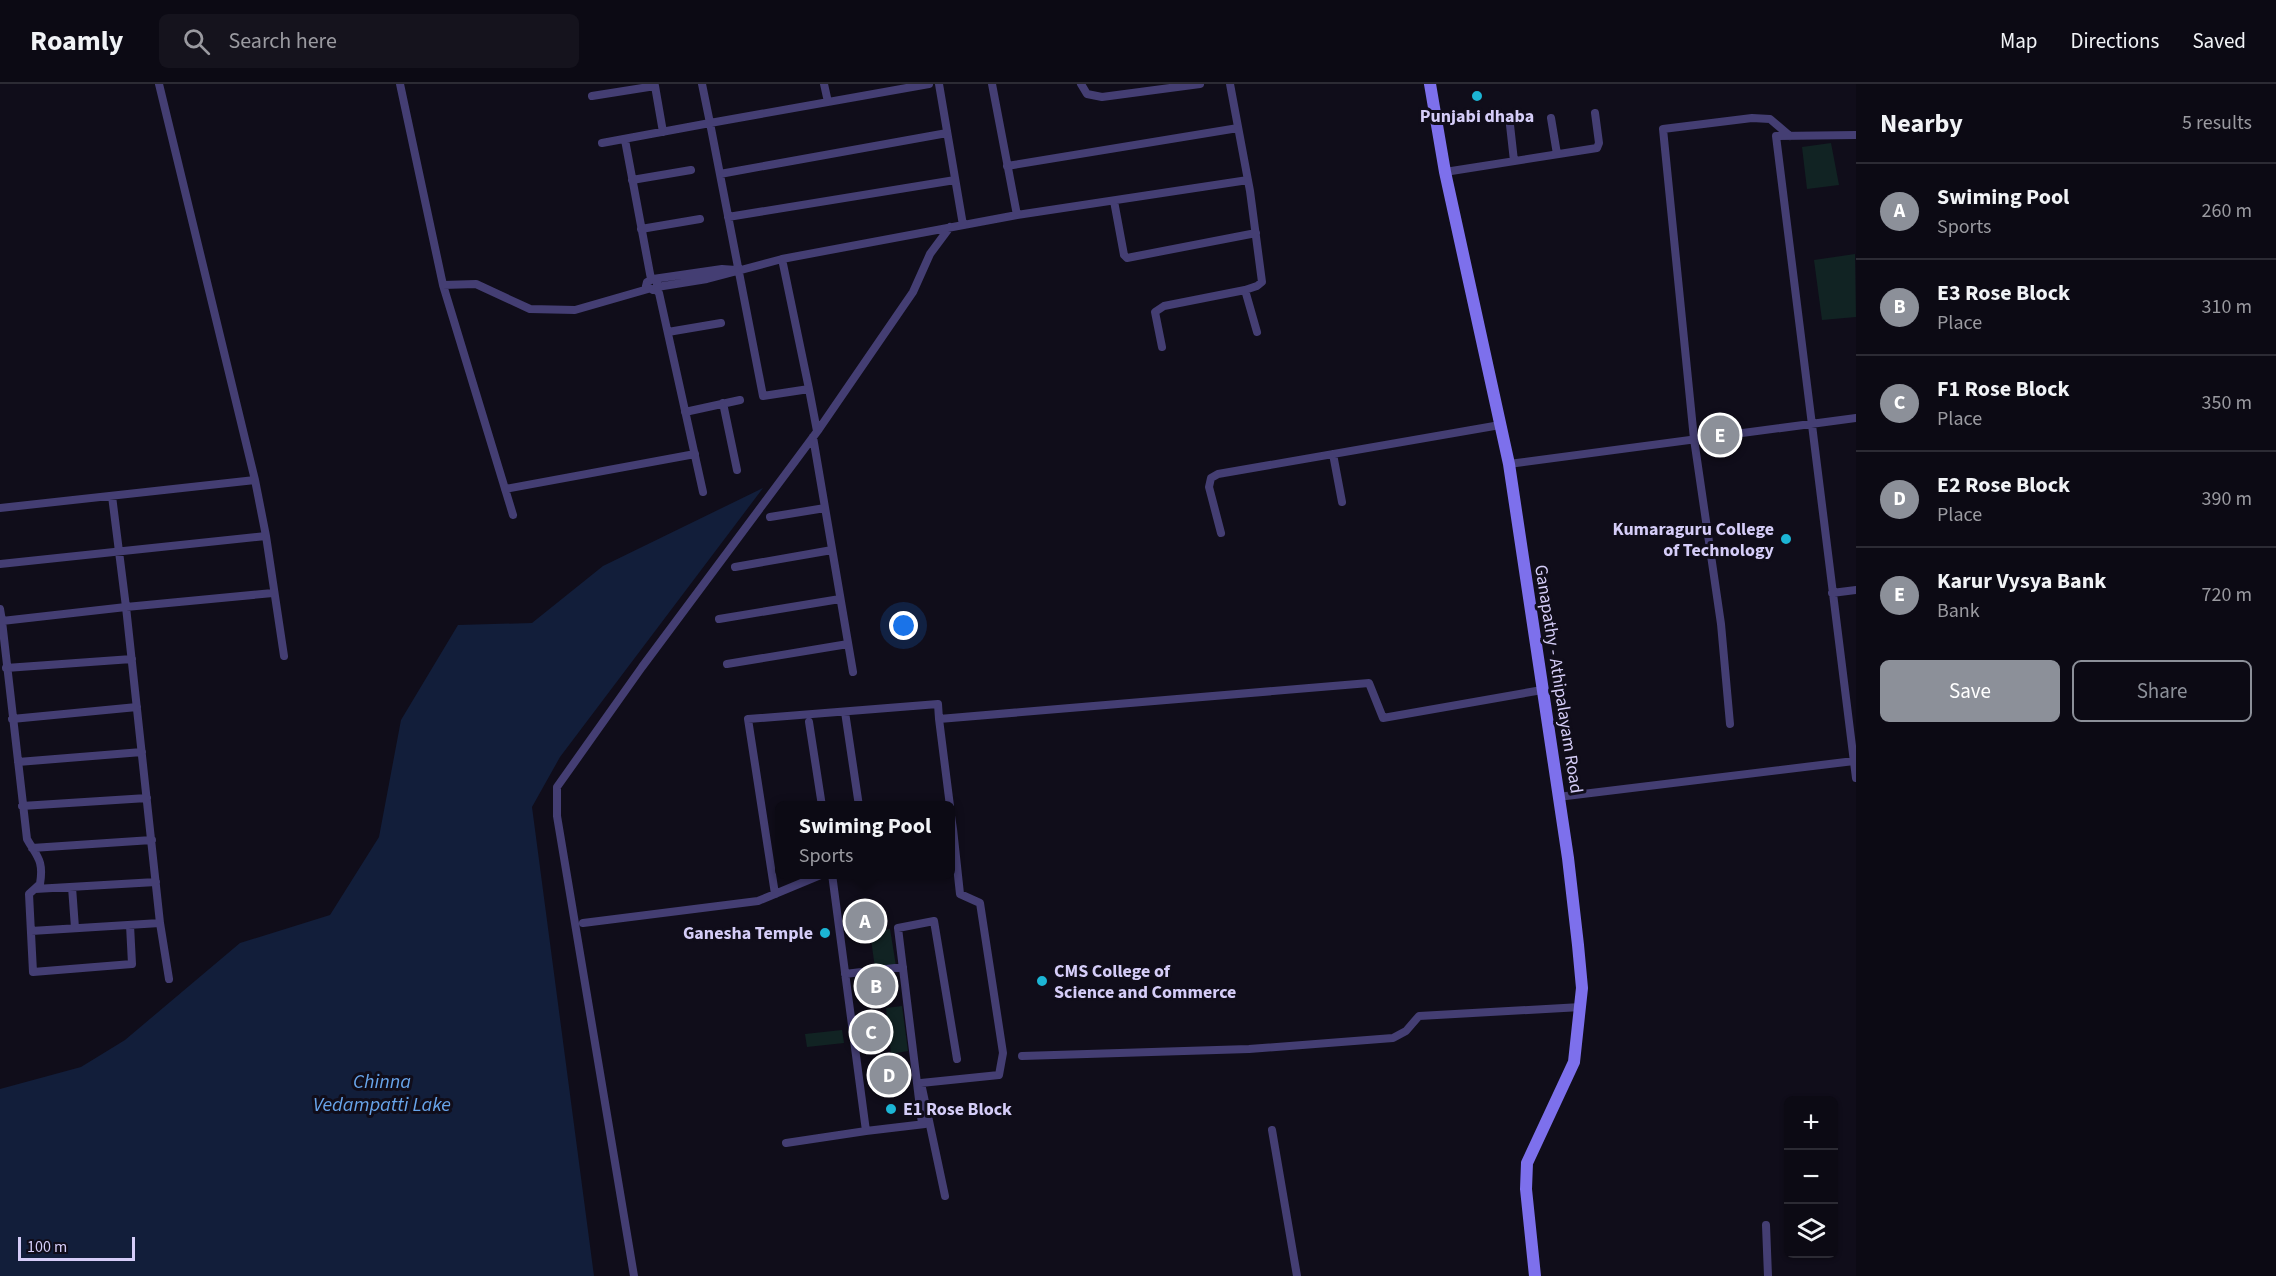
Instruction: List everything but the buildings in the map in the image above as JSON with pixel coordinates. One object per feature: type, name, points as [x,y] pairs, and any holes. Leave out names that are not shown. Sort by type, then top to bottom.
[{"type":"main road","name":"Ganapathy - Athipalayam Road","points":[[1430,84],[1445,172],[1509,464],[1558,797],[1582,988],[1574,1062],[1527,1163],[1526,1188],[1535,1276]]},
{"type":"street","points":[[159,84],[255,480],[284,656]]},
{"type":"street","points":[[400,84],[443,285],[513,515]]},
{"type":"street","points":[[702,84],[763,396],[810,389]]},
{"type":"street","points":[[824,84],[828,102]]},
{"type":"street","points":[[602,143],[828,102],[880,88],[929,84]]},
{"type":"street","points":[[939,84],[963,225]]},
{"type":"street","points":[[992,84],[1017,215]]},
{"type":"street","points":[[1081,84],[1087,94],[1102,97],[1200,84]]},
{"type":"street","points":[[1162,347],[1155,312],[1164,306],[1245,290],[1262,282],[1248,180],[1230,84]]},
{"type":"street","points":[[592,96],[654,86],[663,132]]},
{"type":"street","points":[[1445,172],[1597,148],[1599,143],[1595,113]]},
{"type":"street","points":[[1551,118],[1557,154]]},
{"type":"street","points":[[1730,724],[1721,624],[1694,439],[1663,129],[1752,118],[1770,119],[1790,136]]},
{"type":"street","points":[[1510,126],[1514,161]]},
{"type":"street","points":[[1778,126],[1776,136],[1811,424],[1853,736],[1856,777]]},
{"type":"street","points":[[1007,166],[1238,128]]},
{"type":"street","points":[[720,174],[947,133]]},
{"type":"street","points":[[1776,136],[1856,135]]},
{"type":"street","points":[[625,140],[653,284],[660,292],[703,492]]},
{"type":"street","points":[[632,180],[691,170]]},
{"type":"street","points":[[728,217],[955,180]]},
{"type":"street","points":[[443,285],[476,284],[530,309],[575,310],[653,284],[722,269],[739,270],[782,259],[1017,215],[1248,180]]},
{"type":"street","points":[[1114,201],[1124,255],[1127,258],[1256,233]]},
{"type":"street","points":[[641,229],[700,219]]},
{"type":"street","points":[[634,1276],[557,816],[557,787],[642,667],[815,434],[913,292],[930,254],[950,228]]},
{"type":"street","points":[[782,259],[810,389],[825,508],[853,672]]},
{"type":"street","points":[[1245,290],[1257,332]]},
{"type":"street","points":[[668,332],[721,323]]},
{"type":"street","points":[[686,412],[740,400]]},
{"type":"street","points":[[723,404],[737,470]]},
{"type":"street","points":[[1509,464],[1856,418]]},
{"type":"street","points":[[1221,532],[1209,486],[1211,478],[1218,474],[1500,424]]},
{"type":"street","points":[[505,489],[695,454]]},
{"type":"street","points":[[1333,454],[1342,502]]},
{"type":"street","points":[[0,507],[255,480]]},
{"type":"street","points":[[112,496],[160,923],[169,979]]},
{"type":"street","points":[[770,517],[825,508]]},
{"type":"street","points":[[0,564],[266,536]]},
{"type":"street","points":[[735,567],[832,550]]},
{"type":"street","points":[[1833,593],[1856,590]]},
{"type":"street","points":[[2,621],[273,593]]},
{"type":"street","points":[[719,619],[840,599]]},
{"type":"street","points":[[0,609],[27,839],[38,854],[41,863],[40,884],[29,894],[33,972],[132,964],[130,925]]},
{"type":"street","points":[[727,664],[848,644]]},
{"type":"street","points":[[6,668],[132,659]]},
{"type":"street","points":[[939,719],[1369,683],[1383,718],[1542,690]]},
{"type":"street","points":[[775,894],[748,719],[938,704],[949,801]]},
{"type":"street","points":[[12,719],[137,707]]},
{"type":"street","points":[[845,712],[858,801]]},
{"type":"street","points":[[810,722],[821,801]]},
{"type":"street","points":[[18,762],[142,752]]},
{"type":"street","points":[[1558,797],[1854,761]]},
{"type":"street","points":[[22,806],[147,798]]},
{"type":"street","points":[[32,848],[152,840]]},
{"type":"street","points":[[926,1124],[921,1083],[999,1074],[1003,1053],[980,903],[960,894],[955,853]]},
{"type":"street","points":[[583,923],[758,901],[811,879]]},
{"type":"street","points":[[833,879],[866,1131]]},
{"type":"street","points":[[35,889],[156,882]]},
{"type":"street","points":[[72,887],[75,928]]},
{"type":"street","points":[[945,1196],[926,1124],[898,928],[934,921],[957,1059]]},
{"type":"street","points":[[31,931],[160,923]]},
{"type":"street","points":[[845,974],[903,967]]},
{"type":"street","points":[[1022,1056],[1249,1049],[1393,1038],[1406,1032],[1419,1016],[1581,1007]]},
{"type":"street","points":[[786,1143],[926,1124]]},
{"type":"street","points":[[1272,1130],[1297,1276]]},
{"type":"street","points":[[1766,1225],[1768,1276]]},
{"type":"shaded area","points":[[1831,143],[1839,185],[1807,189],[1802,147]]},
{"type":"shaded area","points":[[1855,254],[1856,317],[1822,320],[1814,260]]},
{"type":"shaded area","points":[[890,929],[896,966],[875,968],[870,932]]},
{"type":"shaded area","points":[[902,1006],[908,1051],[891,1054],[886,1008]]},
{"type":"shaded area","points":[[842,1030],[844,1043],[807,1047],[805,1034]]},
{"type":"water","name":"Chinna Vedampatti Lake","points":[[763,488],[560,757],[532,807],[594,1276],[0,1276],[0,1089],[81,1067],[125,1040],[240,943],[330,915],[379,837],[401,720],[458,625],[532,623],[603,566]]},
{"type":"water","points":[[877,911],[879,922],[875,921],[876,928],[856,930],[855,918],[870,916]]},
{"type":"place","name":"Punjabi dhaba","points":[[1477,96]]},
{"type":"place","name":"Karur Vysya Bank","points":[[1720,435]]},
{"type":"place","name":"Kumaraguru College of Technology","points":[[1786,539]]},
{"type":"place","name":"Swiming Pool","points":[[865,921]]},
{"type":"place","name":"Ganesha Temple","points":[[825,933]]},
{"type":"place","name":"CMS College of Science and Commerce","points":[[1042,981]]},
{"type":"place","name":"E3 Rose Block","points":[[876,986]]},
{"type":"place","name":"F1 Rose Block","points":[[871,1032]]},
{"type":"place","name":"E2 Rose Block","points":[[889,1075]]},
{"type":"place","name":"E1 Rose Block","points":[[891,1109]]}]
